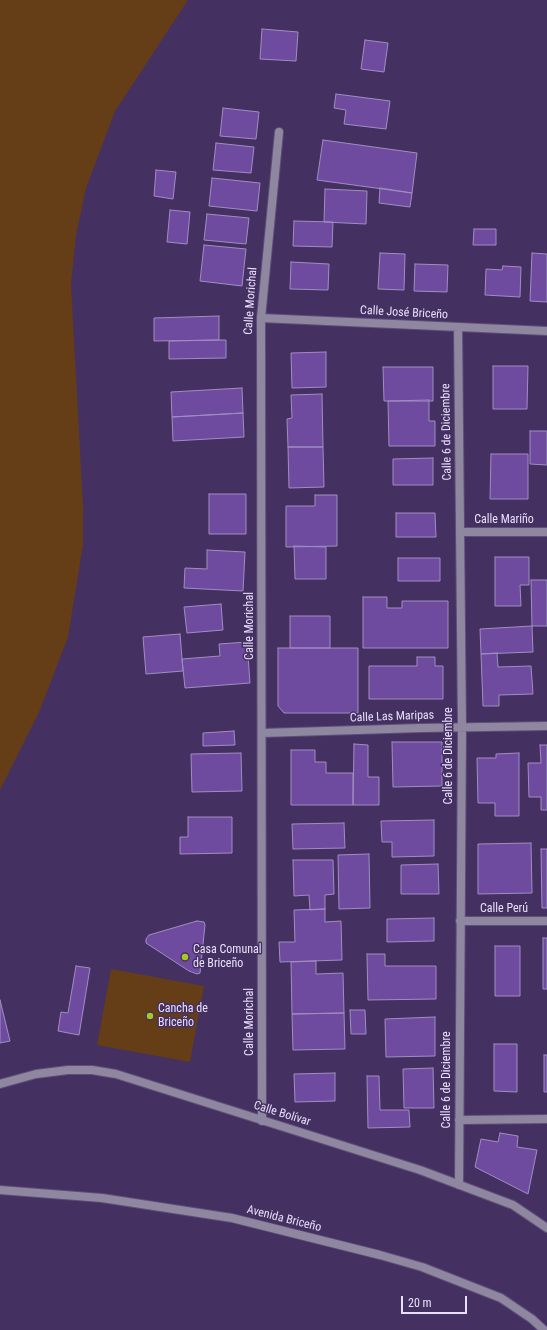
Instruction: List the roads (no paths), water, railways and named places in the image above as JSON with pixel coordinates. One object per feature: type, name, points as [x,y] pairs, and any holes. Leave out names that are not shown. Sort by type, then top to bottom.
[{"type":"street","name":"Calle Morichal","points":[[262,1121],[261,318],[279,132]]},
{"type":"street","name":"Calle José Briceño","points":[[261,318],[547,332]]},
{"type":"street","name":"Calle 6 de Diciembre","points":[[458,327],[462,728],[459,1185]]},
{"type":"street","name":"Calle Mariño","points":[[460,532],[547,532]]},
{"type":"street","name":"Calle Las Maripas","points":[[262,733],[547,726]]},
{"type":"street","name":"Calle Perú","points":[[460,921],[547,921]]},
{"type":"street","name":"Calle Bolívar","points":[[0,1084],[36,1074],[68,1070],[92,1070],[116,1074],[420,1170],[513,1205],[547,1228]]},
{"type":"street","points":[[459,1120],[547,1119]]},
{"type":"street","name":"Avenida Briceño","points":[[0,1190],[102,1198],[232,1218],[380,1255],[422,1267],[500,1298],[532,1319],[544,1330]]},
{"type":"place","name":"Casa Comunal de Briceño","points":[[185,957]]},
{"type":"place","name":"Cancha de Briceño","points":[[150,1016]]}]
